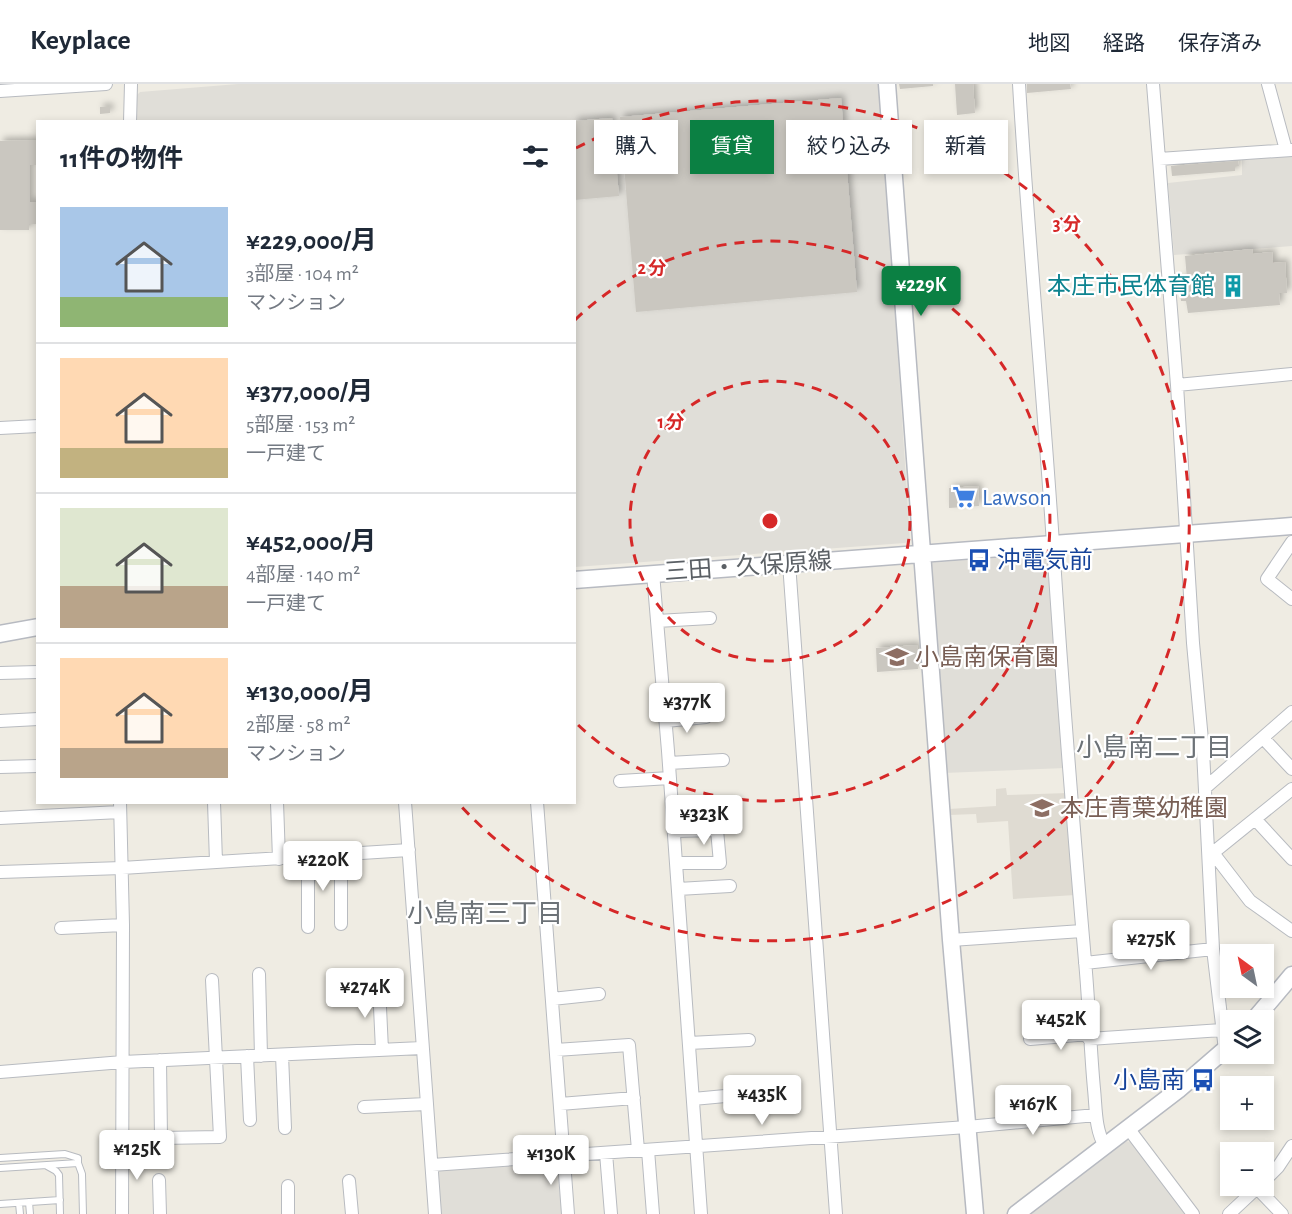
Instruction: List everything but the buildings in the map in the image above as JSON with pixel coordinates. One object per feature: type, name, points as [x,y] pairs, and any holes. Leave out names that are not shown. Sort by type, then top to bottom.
[{"type":"street","points":[[0,91],[106,84]]},
{"type":"street","points":[[130,84],[130,120]]},
{"type":"street","points":[[887,84],[951,940],[975,1214]]},
{"type":"street","points":[[1019,84],[1089,1037],[1096,1115],[1100,1138],[1105,1146]]},
{"type":"street","points":[[1153,84],[1211,855],[1213,949],[1221,1010]]},
{"type":"street","points":[[1160,159],[1289,150],[1268,84]]},
{"type":"street","points":[[1177,385],[1292,374]]},
{"type":"street","points":[[0,428],[36,426]]},
{"type":"street","name":"三田・久保原線","points":[[576,580],[1292,526]]},
{"type":"street","points":[[1292,542],[1267,579],[1292,599]]},
{"type":"street","points":[[789,563],[836,1214]]},
{"type":"street","points":[[654,573],[701,1214]]},
{"type":"street","points":[[657,621],[710,618]]},
{"type":"street","points":[[0,634],[36,627]]},
{"type":"street","points":[[0,674],[36,672]]},
{"type":"street","points":[[1205,788],[1264,739],[1292,712]]},
{"type":"street","points":[[666,721],[706,717]]},
{"type":"street","points":[[0,721],[36,719]]},
{"type":"street","points":[[1264,739],[1292,769]]},
{"type":"street","points":[[669,763],[723,760]]},
{"type":"street","points":[[0,767],[36,766]]},
{"type":"street","points":[[620,781],[670,778]]},
{"type":"street","points":[[1211,855],[1292,789]]},
{"type":"street","points":[[214,804],[216,862]]},
{"type":"street","points":[[277,804],[279,859]]},
{"type":"street","points":[[405,804],[435,1214]]},
{"type":"street","points":[[537,804],[568,1214]]},
{"type":"street","points":[[0,818],[120,807],[123,926],[122,1214]]},
{"type":"street","points":[[1255,819],[1292,859]]},
{"type":"street","points":[[674,831],[717,830],[720,862],[676,863]]},
{"type":"street","points":[[0,872],[122,868],[409,850]]},
{"type":"street","points":[[1211,855],[1250,901],[1292,931]]},
{"type":"street","points":[[341,856],[341,924]]},
{"type":"street","points":[[308,857],[308,927]]},
{"type":"street","points":[[678,889],[729,886]]},
{"type":"street","points":[[61,928],[123,926]]},
{"type":"street","points":[[951,940],[1082,931]]},
{"type":"street","points":[[1085,963],[1213,949]]},
{"type":"street","points":[[259,974],[261,1056]]},
{"type":"street","points":[[1262,1010],[1292,975]]},
{"type":"street","points":[[160,1060],[161,1138],[220,1137],[213,980]]},
{"type":"street","points":[[379,986],[382,1050]]},
{"type":"street","points":[[552,999],[599,994]]},
{"type":"street","points":[[1030,1039],[1089,1037],[1220,1042]]},
{"type":"street","points":[[689,1043],[749,1040]]},
{"type":"street","points":[[556,1050],[629,1045],[634,1098],[654,1214]]},
{"type":"street","points":[[1016,1214],[1178,1090],[1220,1047]]},
{"type":"street","points":[[0,1072],[123,1062],[422,1048]]},
{"type":"street","points":[[282,1055],[285,1128]]},
{"type":"street","points":[[247,1056],[249,1120]]},
{"type":"street","points":[[693,1099],[736,1095]]},
{"type":"street","points":[[560,1104],[634,1098]]},
{"type":"street","points":[[364,1107],[426,1104]]},
{"type":"street","points":[[432,1165],[967,1127],[1096,1115]]},
{"type":"street","points":[[1128,1128],[1193,1214]]},
{"type":"street","points":[[1274,1171],[1292,1146]]},
{"type":"street","points":[[606,1153],[611,1214]]},
{"type":"street","points":[[159,1180],[160,1214]]},
{"type":"street","points":[[349,1180],[352,1214]]},
{"type":"street","points":[[288,1186],[288,1214]]},
{"type":"street","points":[[1229,1214],[1248,1196]]},
{"type":"street","points":[[1267,1196],[1278,1213]]},
{"type":"lane","points":[[0,1158],[65,1154],[78,1158],[82,1174],[83,1214]]},
{"type":"lane","points":[[0,1168],[78,1163]]},
{"type":"lane","points":[[44,1165],[59,1175],[60,1214]]},
{"type":"lane","points":[[0,1204],[60,1200]]},
{"type":"lane","points":[[29,1202],[30,1214]]},
{"type":"lane","points":[[19,1203],[20,1214]]},
{"type":"shaded area","points":[[238,84],[880,84],[882,120],[786,120],[786,174],[886,174],[910,540],[905,543],[576,567],[576,120],[135,120],[135,97],[140,92]]},
{"type":"shaded area","points":[[1292,155],[1292,246],[1174,255],[1168,183],[1242,175],[1242,160]]},
{"type":"shaded area","points":[[1048,554],[1065,768],[944,773],[930,563]]},
{"type":"shaded area","points":[[1006,788],[1007,795],[1068,793],[1075,895],[1013,899],[1008,821],[977,823],[976,814],[949,815],[949,809],[996,806],[996,789]]},
{"type":"shaded area","points":[[1123,1140],[1130,1142],[1187,1214],[1028,1214]]},
{"type":"shaded area","points":[[556,1160],[562,1214],[439,1214],[436,1168]]},
{"type":"place","name":"本庄市民体育館","points":[[1233,286]]},
{"type":"place","name":"Lawson","points":[[964,497]]},
{"type":"place","name":"沖電気前","points":[[979,560]]},
{"type":"place","name":"小島南保育園","points":[[897,657]]},
{"type":"place","name":"本庄青葉幼稚園","points":[[1042,808]]},
{"type":"place","name":"小島南","points":[[1203,1080]]},
{"type":"district","name":"小島南二丁目","points":[[1154,747]]},
{"type":"district","name":"小島南三丁目","points":[[485,913]]}]
